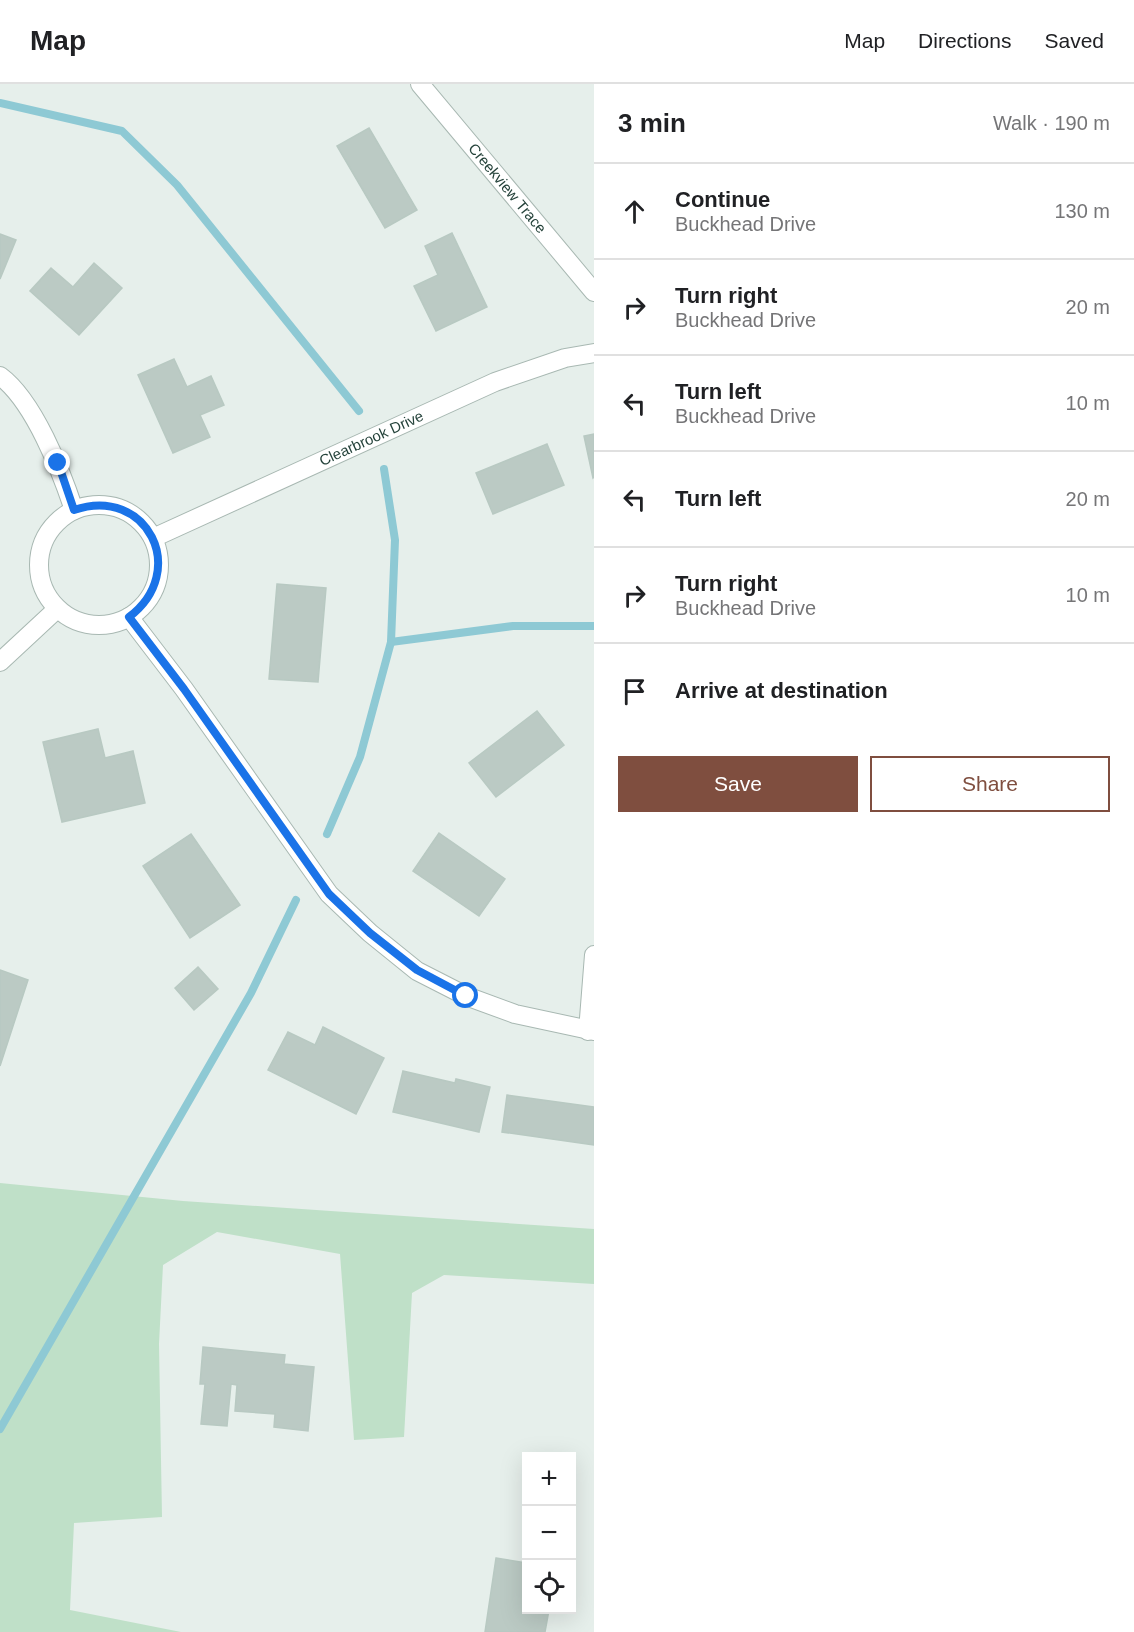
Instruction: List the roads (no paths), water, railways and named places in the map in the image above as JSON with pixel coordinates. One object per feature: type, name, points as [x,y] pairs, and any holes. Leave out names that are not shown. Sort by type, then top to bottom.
[{"type":"street","name":"Creekview Trace","points":[[420,84],[594,292]]},
{"type":"street","name":"Clearbrook Drive","points":[[153,538],[495,382],[565,358],[594,353]]},
{"type":"street","points":[[0,376],[31,415],[53,453],[74,510]]},
{"type":"street","points":[[99,504],[131,514],[144,525],[153,538],[159,555],[159,572],[155,588],[147,602],[129,617],[101,625],[77,622],[57,609],[44,593],[38,575],[39,552],[48,531],[59,519],[74,510],[99,504]]},
{"type":"street","points":[[0,662],[57,609]]},
{"type":"street","points":[[129,617],[184,689],[329,894],[370,933],[417,970],[466,996],[515,1014],[591,1031],[594,955]]},
{"type":"waterway","points":[[0,103],[122,131],[177,185],[359,411]]},
{"type":"waterway","points":[[327,834],[360,757],[391,642],[395,540],[384,469]]},
{"type":"waterway","points":[[391,642],[513,626],[594,626]]},
{"type":"waterway","points":[[0,1429],[251,993],[296,900]]}]
